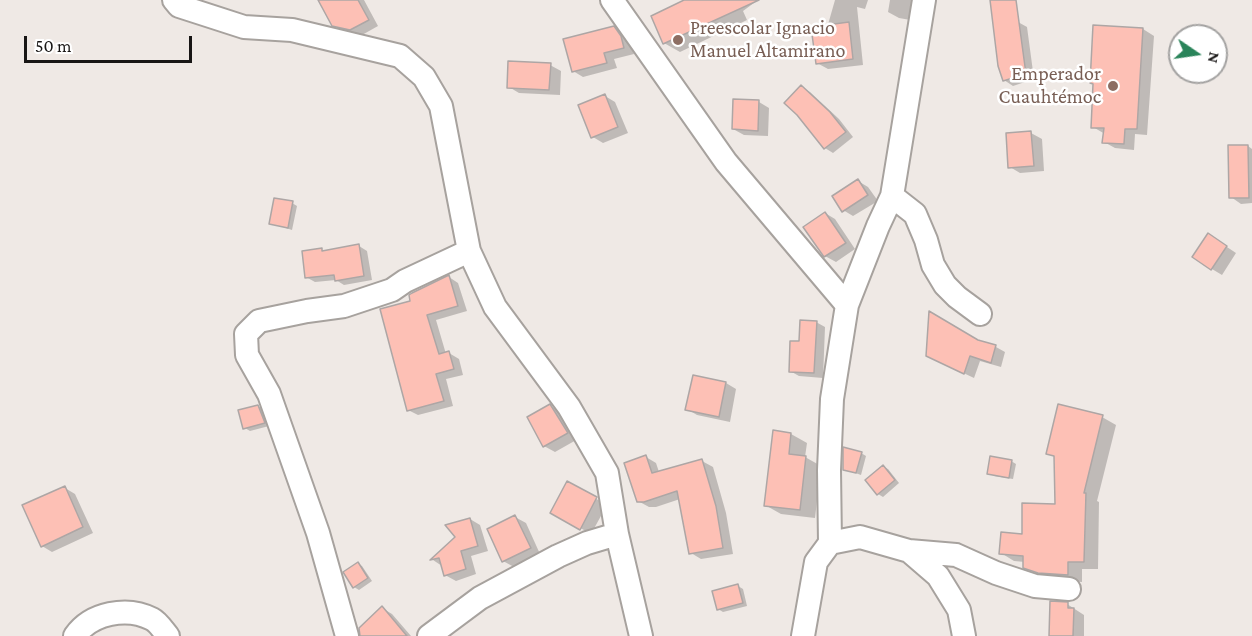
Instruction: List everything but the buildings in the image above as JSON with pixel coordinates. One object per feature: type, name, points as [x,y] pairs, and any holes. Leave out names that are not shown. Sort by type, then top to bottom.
[{"type":"street","points":[[174,0],[179,6],[244,27],[292,30],[400,56],[424,77],[441,106],[469,251],[495,308],[568,407],[607,473],[617,534],[641,636]]},
{"type":"street","points":[[612,0],[726,162],[847,305]]},
{"type":"street","points":[[803,636],[816,562],[830,543],[829,470],[832,399],[847,305],[892,196],[924,0]]},
{"type":"street","points":[[892,196],[915,214],[933,265],[945,285],[980,314]]},
{"type":"street","points":[[347,636],[318,533],[269,394],[247,355],[246,334],[259,321],[344,306],[392,290],[405,281],[469,251]]},
{"type":"street","points":[[429,636],[480,598],[558,556],[586,543],[617,534]]},
{"type":"street","points":[[830,543],[860,537],[909,551],[956,555],[996,573],[1035,586],[1069,589]]},
{"type":"street","points":[[909,551],[938,576],[959,610],[964,636]]},
{"type":"street","points":[[75,636],[78,631],[99,616],[133,612],[154,620],[168,636]]},
{"type":"place","name":"Preescolar Ignacio Manuel Altamirano","points":[[678,40]]},
{"type":"place","name":"Emperador Cuauhtémoc","points":[[1113,86]]}]
